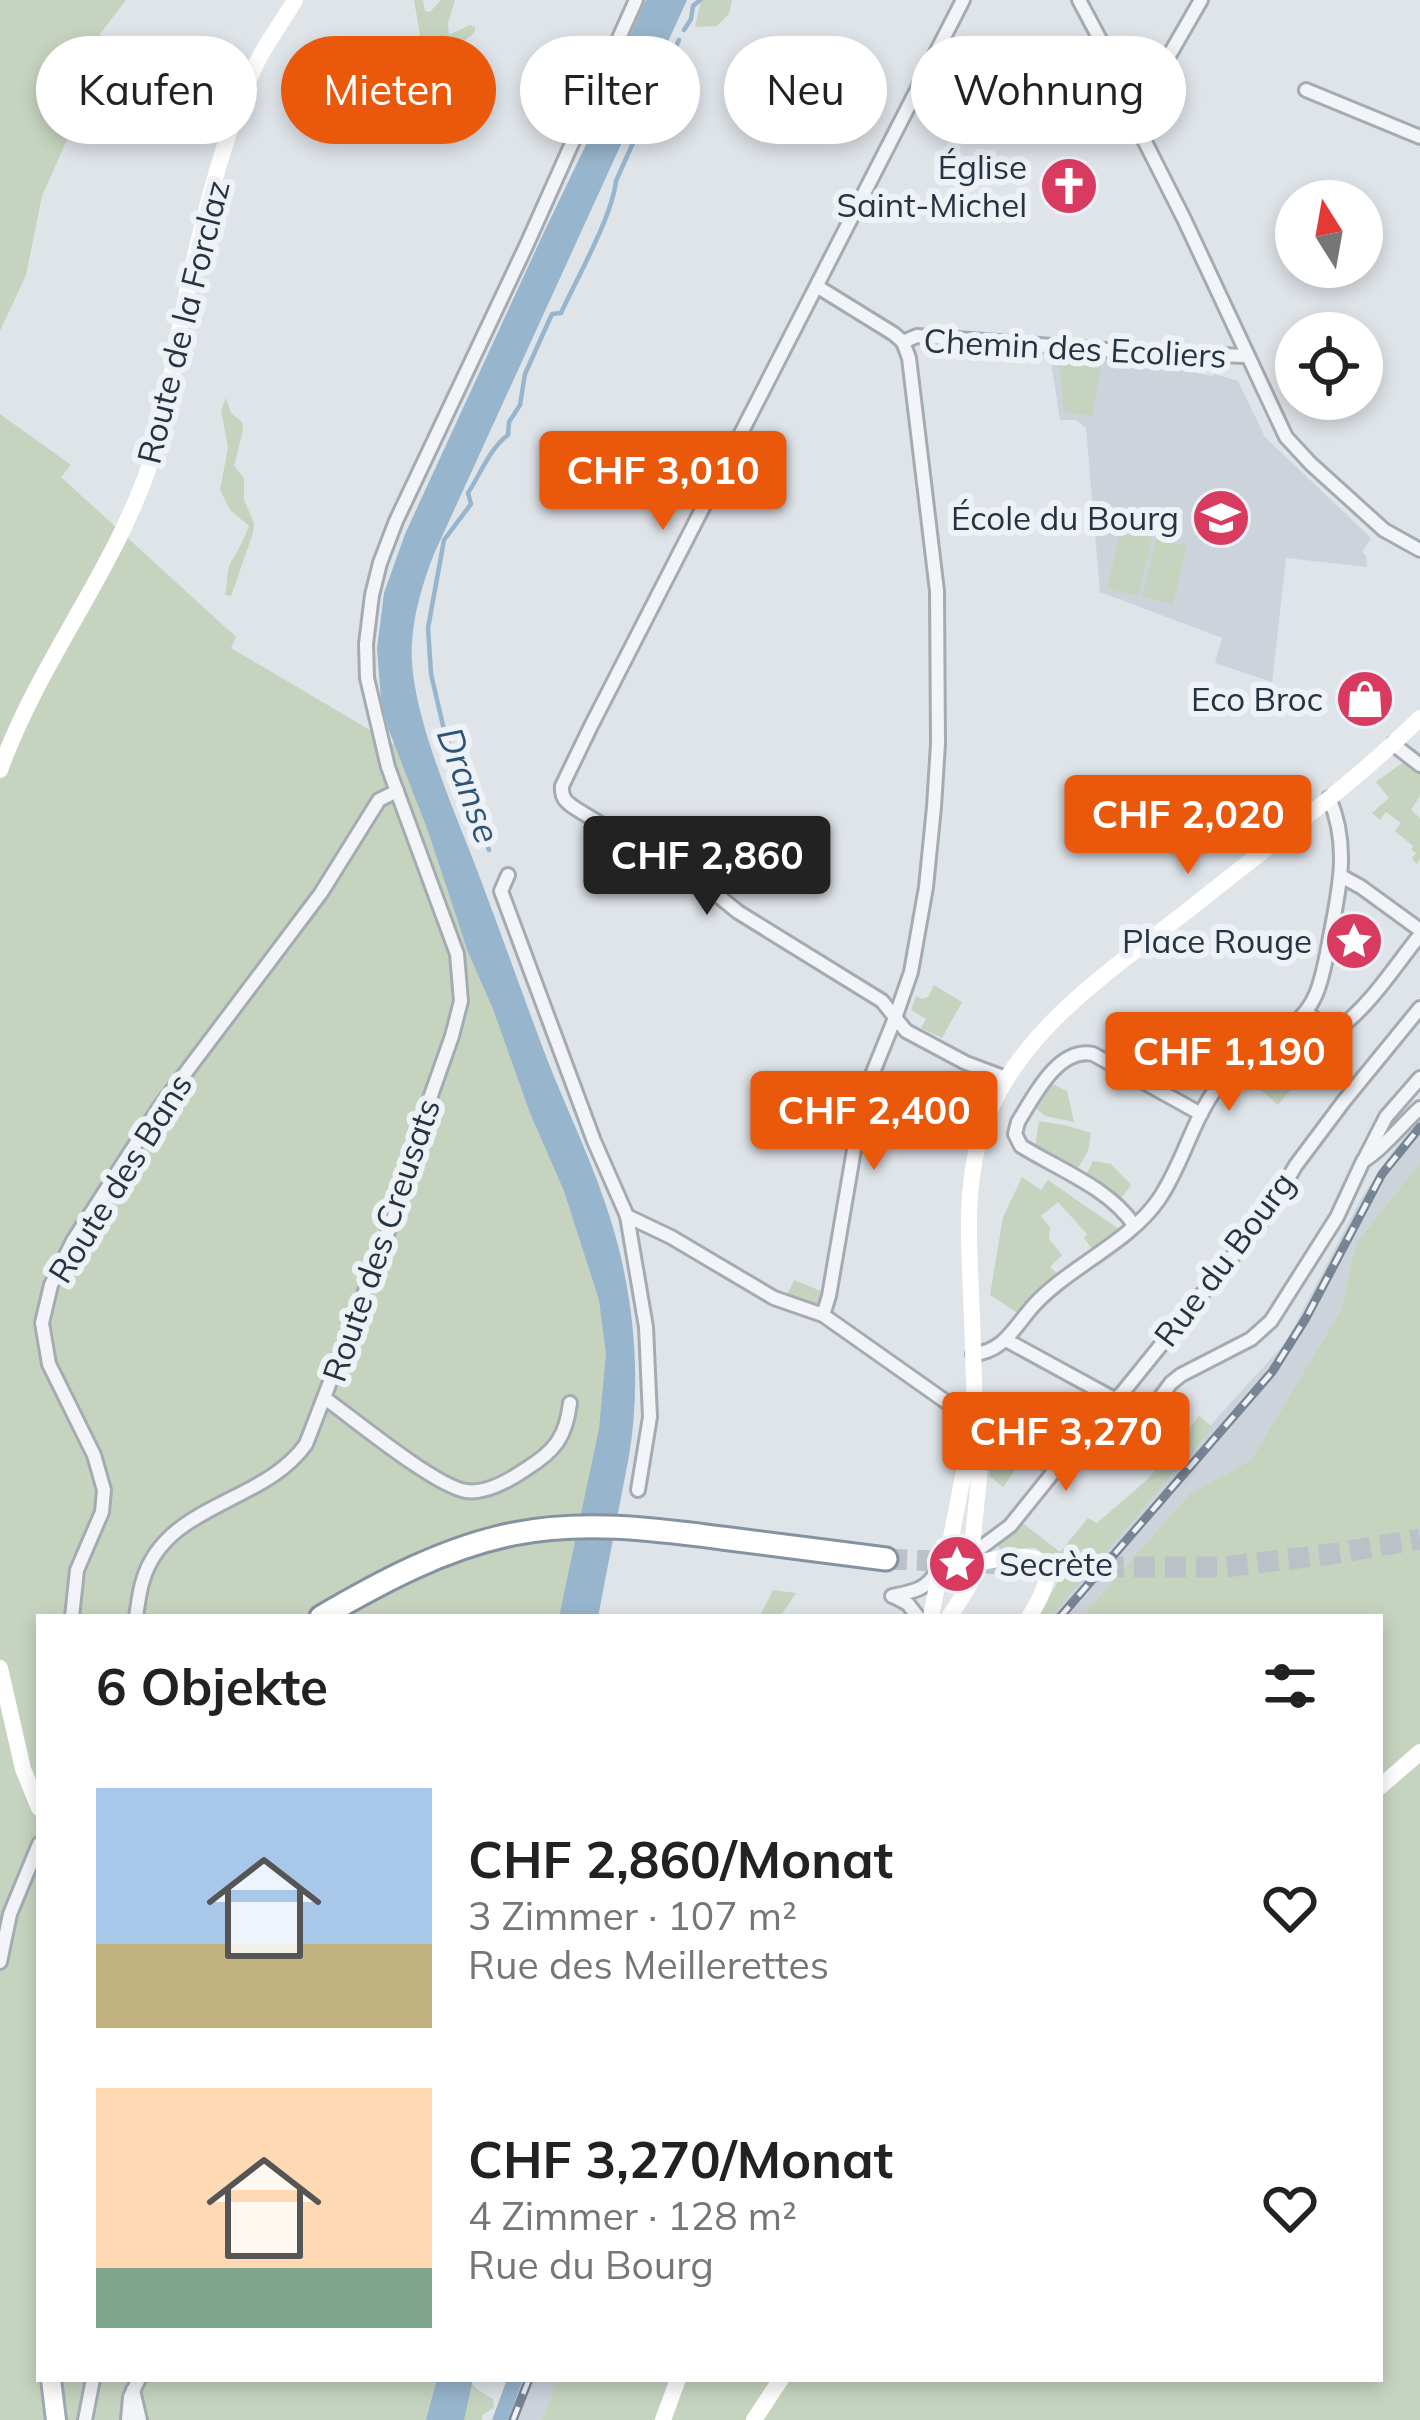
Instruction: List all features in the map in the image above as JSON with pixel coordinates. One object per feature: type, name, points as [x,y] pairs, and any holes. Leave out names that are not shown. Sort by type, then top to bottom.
[{"type":"highway","points":[[326,1614],[412,1568],[472,1545],[574,1526],[619,1526],[886,1559]]},
{"type":"highway","points":[[340,1614],[370,1590]]},
{"type":"main road","points":[[50,2382],[56,2420]]},
{"type":"street","name":"Route de la Forclaz","points":[[0,770],[142,487],[160,432],[191,276],[231,132],[257,63],[296,0]]},
{"type":"street","name":"Route des Creusats","points":[[137,1614],[143,1580],[163,1545],[191,1520],[270,1479],[292,1462],[311,1435],[418,1149],[423,1118],[461,1000],[461,976],[451,935],[377,729],[366,672],[369,616],[380,563],[396,521],[636,0]]},
{"type":"street","points":[[962,0],[596,715],[562,794],[578,810],[882,1000],[906,1031],[1006,1078]]},
{"type":"street","points":[[1078,0],[1098,36]]},
{"type":"street","points":[[1180,36],[1201,0]]},
{"type":"street","points":[[1306,90],[1420,137]]},
{"type":"street","points":[[1146,144],[1292,446],[1384,530],[1420,550]]},
{"type":"street","points":[[818,287],[903,342],[909,358],[937,591],[938,744],[926,887],[911,972],[863,1097],[823,1315]]},
{"type":"street","name":"Chemin des Ecoliers","points":[[903,342],[917,336],[1246,356]]},
{"type":"street","points":[[951,1614],[977,1572],[979,1478],[968,1228],[972,1174],[982,1129],[1006,1078],[1065,1009],[1329,798],[1420,718]]},
{"type":"street","points":[[1393,744],[1420,765]]},
{"type":"street","name":"Route des Bans","points":[[73,1614],[77,1570],[102,1512],[104,1483],[49,1364],[42,1323],[51,1285],[73,1241],[150,1120],[320,895],[379,800],[397,791]]},
{"type":"street","points":[[973,1354],[986,1353],[1006,1340],[1032,1306],[1134,1226],[1162,1195],[1216,1088],[1237,1064],[1306,1012],[1317,992],[1341,876],[1340,830],[1329,798]]},
{"type":"street","points":[[508,875],[501,891],[594,1141],[627,1216],[646,1327],[650,1417],[638,1490]]},
{"type":"street","points":[[1306,1012],[1332,1033],[1340,1028],[1419,929],[1341,876]]},
{"type":"street","name":"Rue du Bourg","points":[[975,1554],[1010,1526],[1081,1438],[1083,1424],[1092,1413],[1111,1405],[1267,1214],[1296,1165],[1420,1009]]},
{"type":"street","points":[[1134,1226],[1107,1198],[1021,1146],[1015,1130],[1030,1102],[1063,1061],[1081,1052],[1093,1054],[1201,1114]]},
{"type":"street","points":[[1006,1340],[1111,1405],[1136,1430],[1171,1383],[1251,1339],[1271,1322],[1337,1217],[1386,1117],[1420,1078]]},
{"type":"street","points":[[1363,1161],[1420,1108]]},
{"type":"street","points":[[627,1216],[773,1298],[823,1315],[975,1418]]},
{"type":"street","points":[[326,1399],[443,1482],[472,1491],[508,1479],[547,1454],[561,1439],[570,1403]]},
{"type":"street","points":[[931,1614],[937,1555],[950,1543],[975,1418]]},
{"type":"street","points":[[950,1543],[963,1543],[975,1554],[1035,1557],[1042,1562],[1042,1593],[1031,1614]]},
{"type":"street","points":[[937,1573],[952,1585],[969,1582]]},
{"type":"street","points":[[916,1614],[892,1596],[923,1588],[937,1573]]},
{"type":"street","points":[[0,1668],[23,1769],[36,1801]]},
{"type":"street","points":[[1383,1784],[1420,1752]]},
{"type":"street","points":[[0,1961],[10,1914],[36,1852]]},
{"type":"street","points":[[28,1873],[36,1865]]},
{"type":"street","points":[[85,2420],[92,2382]]},
{"type":"street","points":[[663,2420],[678,2382]]},
{"type":"street","points":[[754,2420],[779,2382]]},
{"type":"street","points":[[128,2420],[136,2384]]},
{"type":"street","points":[[136,2384],[140,2420]]},
{"type":"shaded area","name":"École du Bourg","points":[[1050,355],[1176,362],[1191,372],[1238,381],[1265,437],[1371,538],[1362,552],[1367,567],[1286,558],[1272,682],[1215,663],[1222,638],[1100,592],[1086,428],[1076,420],[1060,420]]},
{"type":"shaded area","points":[[1420,1118],[1420,1162],[1356,1243],[1341,1310],[1251,1460],[1189,1494],[1084,1614],[1043,1614],[1144,1490],[1171,1478],[1188,1450],[1286,1342],[1361,1199]]},
{"type":"shaded area","points":[[522,2382],[557,2382],[542,2420],[507,2420]]},
{"type":"green space","points":[[0,0],[126,0],[100,36],[36,36],[36,144],[65,144],[42,196],[26,275],[0,331]]},
{"type":"green space","points":[[414,0],[423,0],[425,11],[430,12],[441,0],[455,0],[449,35],[475,27],[470,36],[420,36]]},
{"type":"green space","points":[[701,0],[732,0],[729,14],[717,26],[695,27]]},
{"type":"green space","points":[[1059,359],[1102,361],[1092,416],[1064,412]]},
{"type":"green space","points":[[226,398],[231,413],[242,422],[234,466],[244,478],[244,500],[254,523],[231,596],[225,595],[229,568],[249,526],[230,510],[220,490],[228,447],[221,410]]},
{"type":"green space","points":[[0,414],[71,465],[61,477],[236,637],[231,648],[419,759],[603,1261],[616,1349],[583,1614],[36,1614],[36,2382],[451,2382],[438,2420],[0,2420]]},
{"type":"green space","points":[[1121,530],[1152,538],[1138,596],[1107,589]]},
{"type":"green space","points":[[1156,539],[1187,546],[1173,604],[1142,597]]},
{"type":"green space","points":[[1406,760],[1420,770],[1420,796],[1411,810],[1420,818],[1417,864],[1413,846],[1395,831],[1401,823],[1386,812],[1380,820],[1372,813],[1389,798],[1376,782]]},
{"type":"green space","points":[[934,985],[962,1002],[942,1038],[921,1028],[926,1019],[911,1010],[916,996],[928,997]]},
{"type":"green space","points":[[1272,1048],[1299,1066],[1293,1072],[1300,1078],[1278,1105],[1241,1072]]},
{"type":"green space","points":[[1050,1083],[1067,1091],[1074,1122],[1045,1116],[1034,1107]]},
{"type":"green space","points":[[1039,1121],[1091,1133],[1078,1168],[1035,1147]]},
{"type":"green space","points":[[1093,1161],[1111,1164],[1131,1185],[1121,1198],[1085,1177]]},
{"type":"green space","points":[[1420,1162],[1420,2420],[542,2420],[557,2382],[1383,2382],[1383,1614],[1084,1614],[1189,1494],[1251,1460],[1341,1310],[1356,1243]]},
{"type":"green space","points":[[1022,1177],[1041,1190],[1048,1180],[1120,1230],[1093,1250],[1084,1238],[1087,1234],[1058,1202],[1041,1216],[1050,1227],[1049,1239],[1062,1255],[1050,1267],[1059,1275],[1019,1314],[990,1295],[1003,1217]]},
{"type":"green space","points":[[794,1280],[826,1293],[824,1300],[810,1305],[784,1300]]},
{"type":"green space","points":[[1199,1416],[1213,1427],[1053,1614],[1038,1614],[1057,1584],[1057,1564],[1036,1548],[1000,1550],[998,1544],[1024,1524],[1060,1552],[1088,1518],[1097,1523],[1148,1479]]},
{"type":"green space","points":[[988,1419],[1037,1447],[1050,1432],[1064,1443],[1042,1472],[1044,1457],[1028,1452],[1003,1487],[990,1476]]},
{"type":"green space","points":[[773,1590],[796,1593],[782,1614],[761,1614]]},
{"type":"green space","points":[[467,2382],[493,2399],[494,2408],[482,2420],[452,2420]]},
{"type":"water","name":"Dranse","points":[[646,0],[687,0],[671,36],[630,36]]},
{"type":"water","name":"Dranse","points":[[586,144],[621,144],[434,554],[415,620],[412,668],[434,757],[602,1193],[628,1291],[634,1346],[633,1429],[599,1614],[560,1614],[599,1429],[606,1354],[599,1300],[564,1191],[468,952],[388,728],[377,649],[384,593],[405,534]]},
{"type":"water","points":[[436,2382],[472,2382],[464,2420],[426,2420]]},
{"type":"waterway","points":[[684,30],[700,0]]},
{"type":"waterway","points":[[489,850],[445,734],[431,674],[428,628],[444,540],[471,504],[468,493],[486,461],[508,435],[525,374],[552,314],[561,313],[593,247],[633,144]]},
{"type":"waterway","points":[[500,2420],[514,2382]]},
{"type":"tunnel","points":[[886,1559],[1225,1567],[1420,1539]]},
{"type":"railway","points":[[1063,1614],[1272,1372],[1382,1174],[1420,1127]]},
{"type":"railway","points":[[513,2420],[528,2382]]},
{"type":"place","name":"Église Saint-Michel","points":[[1069,186]]},
{"type":"place","name":"École du Bourg","points":[[1221,518]]},
{"type":"place","name":"Eco Broc","points":[[1365,699]]},
{"type":"place","name":"Place Rouge","points":[[1354,941]]},
{"type":"place","name":"Secrète","points":[[957,1564]]}]
